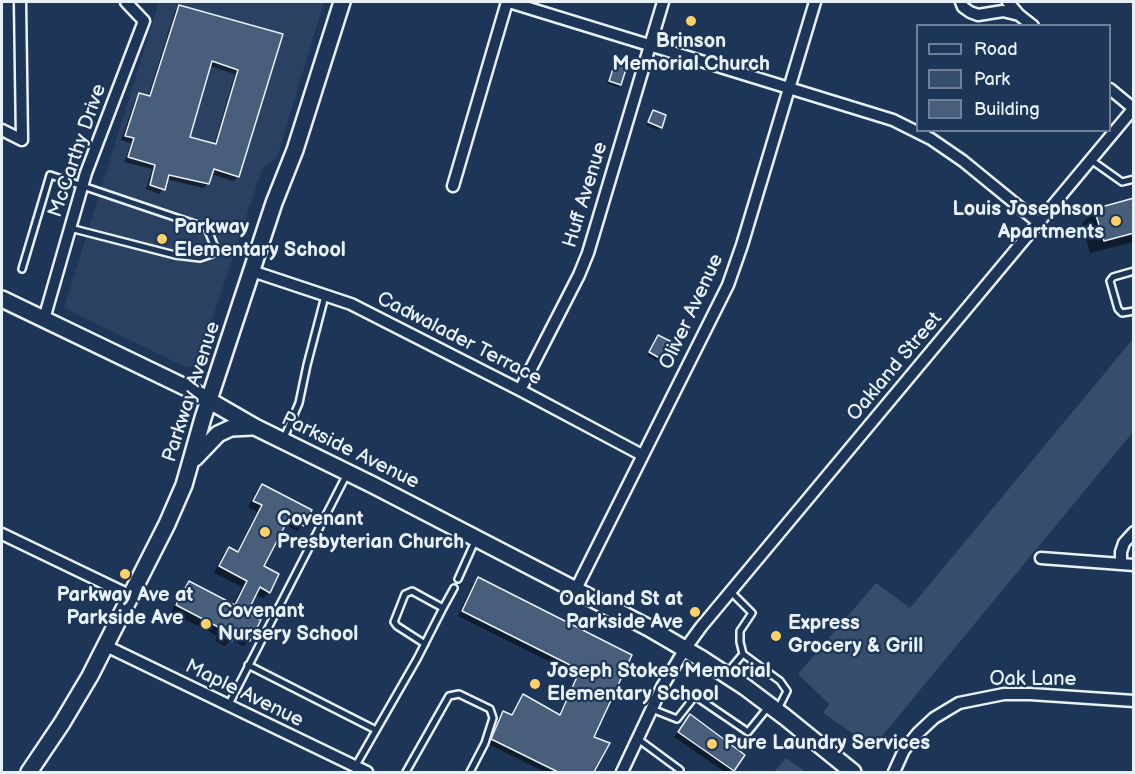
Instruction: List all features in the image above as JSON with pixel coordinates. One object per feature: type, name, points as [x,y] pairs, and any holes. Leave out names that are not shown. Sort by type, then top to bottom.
[{"type":"main road","name":"Parkway Avenue","points":[[29,772],[62,723],[106,646],[167,524],[193,460],[210,400],[274,203],[295,150],[342,2]]},
{"type":"main road","name":"Parkside Avenue","points":[[2,299],[210,400],[255,427],[576,589],[685,649],[774,708],[853,772]]},
{"type":"main road","points":[[193,460],[218,434],[242,426],[255,427]]},
{"type":"street","points":[[2,130],[22,140],[20,2]]},
{"type":"street","name":"McCarthy Drive","points":[[44,319],[83,186],[144,21],[126,2]]},
{"type":"street","points":[[453,186],[508,2],[790,86],[893,120],[916,132]]},
{"type":"street","name":"Huff Avenue","points":[[520,390],[588,253],[663,2]]},
{"type":"street","name":"Oliver Avenue","points":[[576,589],[728,285],[815,2]]},
{"type":"street","points":[[961,2],[963,7],[978,15],[1003,11],[1019,15]]},
{"type":"street","points":[[1008,2],[1030,24]]},
{"type":"street","points":[[1111,90],[1133,108]]},
{"type":"street","name":"Oakland Street","points":[[622,772],[662,687],[685,649],[1133,108]]},
{"type":"street","points":[[917,132],[963,160],[1039,223]]},
{"type":"street","name":"Cadwalader Terrace","points":[[252,271],[351,304],[642,455]]},
{"type":"street","points":[[1121,564],[1124,543],[1134,532]]},
{"type":"street","points":[[2,534],[131,597]]},
{"type":"street","points":[[1041,558],[1134,565]]},
{"type":"street","name":"Maple Avenue","points":[[106,646],[367,772]]},
{"type":"street","name":"Oak Lane","points":[[894,772],[904,750],[918,733],[934,718],[959,703],[1012,694],[1134,701]]},
{"type":"lane","points":[[1091,160],[1122,182],[1134,179]]},
{"type":"lane","points":[[21,269],[50,175],[207,228],[214,245],[212,254],[200,258],[175,255],[70,228]]},
{"type":"lane","points":[[1134,271],[1113,277],[1110,281],[1118,309],[1122,313],[1134,311]]},
{"type":"lane","points":[[282,441],[299,402],[326,296]]},
{"type":"lane","points":[[228,706],[348,472]]},
{"type":"lane","points":[[458,579],[476,538]]},
{"type":"lane","points":[[355,767],[454,588]]},
{"type":"lane","points":[[425,644],[396,626],[394,621],[405,594],[412,591],[443,608]]},
{"type":"lane","points":[[652,709],[677,719],[695,696],[748,732],[774,708],[787,691],[780,681],[743,654],[740,631],[752,614],[731,592]]},
{"type":"lane","points":[[726,675],[743,654]]},
{"type":"lane","points":[[248,665],[376,730]]},
{"type":"lane","points":[[406,772],[449,696],[459,693],[490,709],[493,718],[485,743],[470,772]]},
{"type":"lane","points":[[638,739],[680,770]]},
{"type":"shaded area","name":"Parkway Elementary School","points":[[159,2],[324,2],[277,158],[262,169],[196,368],[183,366],[64,308]]},
{"type":"green space","points":[[1133,339],[1133,432],[873,747],[823,713],[829,704],[798,674],[876,583],[910,608]]},
{"type":"green space","points":[[786,758],[806,772],[774,772]]},
{"type":"building","name":"Parkway Elementary School","points":[[179,5],[283,34],[239,177],[214,169],[209,184],[169,175],[165,190],[150,185],[155,165],[128,157],[134,138],[125,136],[139,93],[150,96]],"holes":[[[212,61],[238,70],[216,144],[190,137]]]},
{"type":"building","points":[[615,62],[627,66],[621,85],[609,81]]},
{"type":"building","points":[[653,110],[666,115],[662,128],[648,122]]},
{"type":"building","name":"Louis Josephson Apartments","points":[[1134,198],[1134,233],[1104,241],[1094,209]]},
{"type":"building","points":[[658,335],[672,342],[663,360],[649,352]]},
{"type":"building","points":[[262,484],[312,510],[304,526],[289,518],[264,566],[279,574],[270,593],[260,587],[247,613],[261,620],[250,641],[236,633],[232,641],[220,634],[222,629],[176,605],[189,581],[235,605],[247,581],[219,566],[229,547],[238,552],[262,505],[253,501]]},
{"type":"building","name":"Joseph Stokes Memorial Elementary School","points":[[478,577],[632,655],[594,737],[610,743],[594,772],[558,772],[491,739],[503,711],[512,715],[523,694],[560,715],[580,670],[462,611]]},
{"type":"building","name":"Pure Laundry Services","points":[[690,714],[745,755],[734,771],[678,732]]},
{"type":"place","name":"Brinson Memorial Church","points":[[691,21]]},
{"type":"place","name":"Louis Josephson Apartments","points":[[1116,221]]},
{"type":"place","name":"Parkway Elementary School","points":[[162,239]]},
{"type":"place","name":"Covenant Presbyterian Church","points":[[265,532]]},
{"type":"place","name":"Parkway Ave at Parkside Ave","points":[[125,574]]},
{"type":"place","name":"Oakland St at Parkside Ave","points":[[695,612]]},
{"type":"place","name":"Covenant Nursery School","points":[[206,624]]},
{"type":"place","name":"Express Grocery & Grill","points":[[776,636]]},
{"type":"place","name":"Joseph Stokes Memorial Elementary School","points":[[535,684]]},
{"type":"place","name":"Pure Laundry Services","points":[[712,744]]}]
